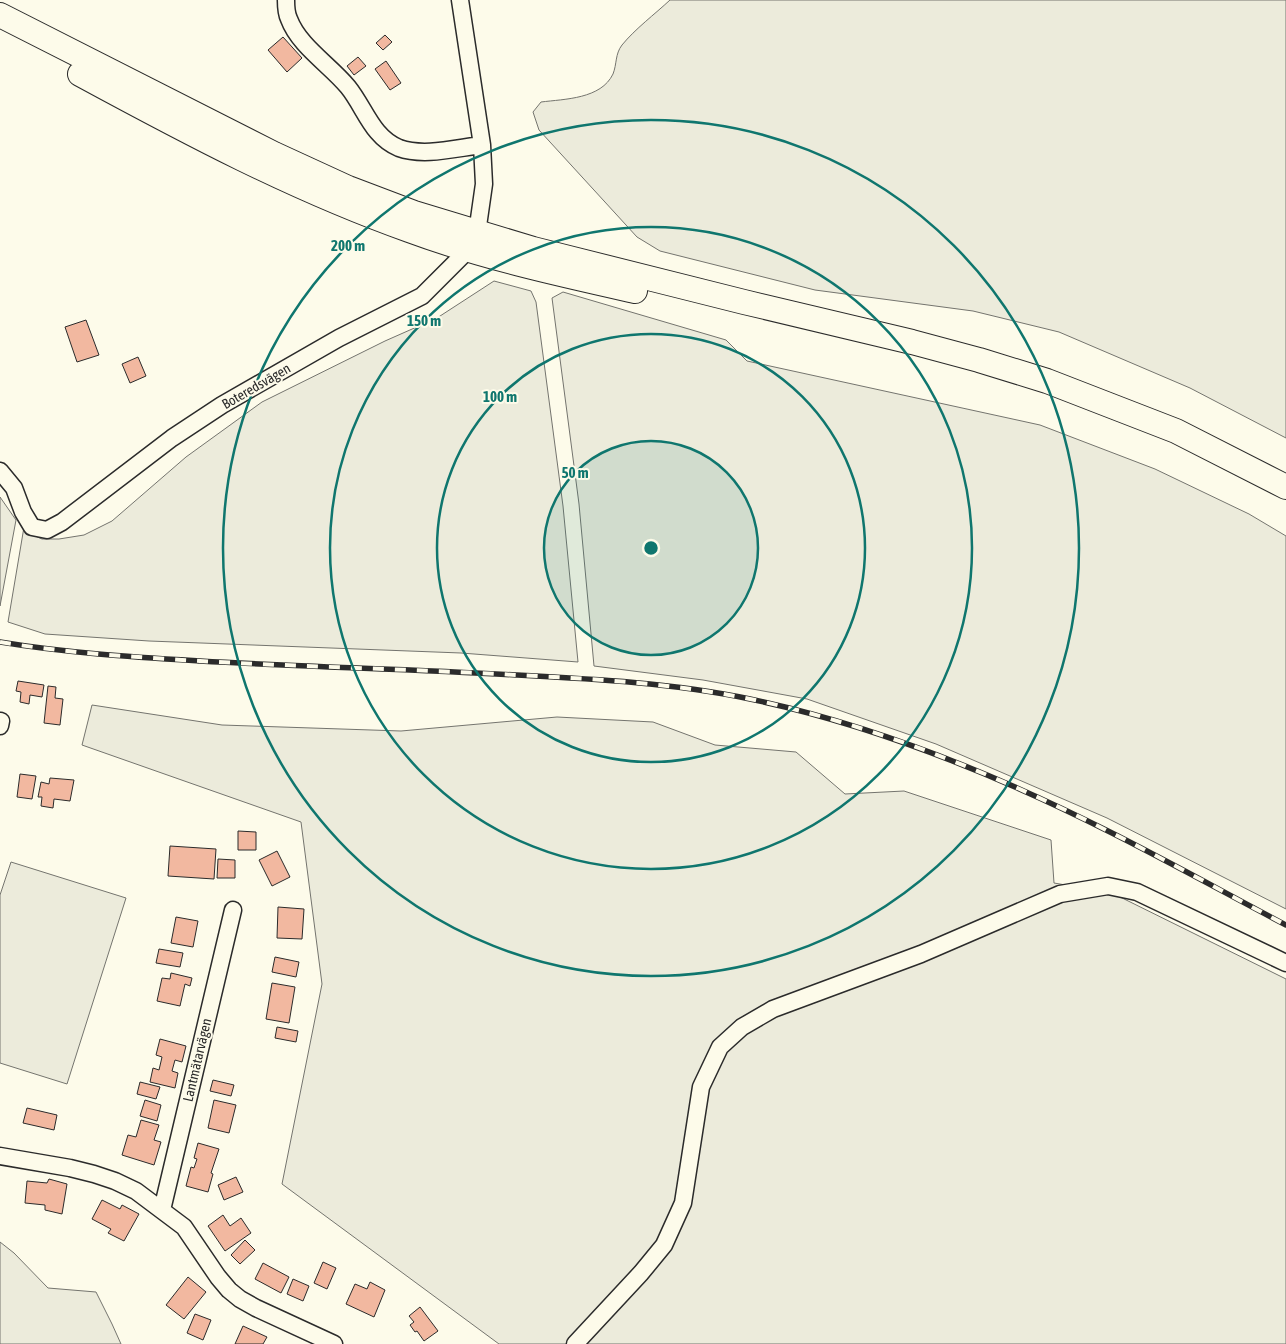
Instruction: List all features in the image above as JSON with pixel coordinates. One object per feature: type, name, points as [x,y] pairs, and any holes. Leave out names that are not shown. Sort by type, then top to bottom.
[{"type":"highway","points":[[0,15],[274,154],[348,188],[414,213],[471,241],[544,271],[910,356],[1043,393],[1171,444],[1286,502]]},
{"type":"highway","points":[[0,32],[157,116],[266,170],[349,207],[409,230],[612,269],[988,362],[1056,384],[1176,432],[1286,488]]},
{"type":"street","points":[[286,0],[289,19],[295,30],[350,89],[369,122],[379,134],[398,147],[415,151],[443,150],[482,145]]},
{"type":"street","points":[[460,0],[482,145],[484,184],[482,210],[471,241]]},
{"type":"street","name":"Boteredsvägen","points":[[0,471],[14,488],[23,512],[32,527],[47,530],[62,522],[172,438],[222,405],[339,338],[422,296],[462,256],[471,241]]},
{"type":"street","points":[[575,1344],[641,1273],[664,1245],[683,1202],[701,1087],[720,1047],[742,1027],[773,1009],[921,954],[1060,894],[1108,886],[1137,892],[1286,963]]},
{"type":"street","name":"Lantmätarvägen","points":[[162,1210],[233,910]]},
{"type":"street","points":[[0,1156],[94,1174],[136,1191],[184,1227],[213,1271],[234,1295],[256,1308],[334,1344]]},
{"type":"shaded area","points":[[670,0],[1286,0],[1286,438],[1190,388],[1059,332],[973,311],[815,290],[660,251],[637,237],[539,130],[533,112],[541,102],[582,96],[600,89],[613,74],[618,52],[622,45],[639,27]]},
{"type":"shaded area","points":[[494,281],[531,291],[536,302],[563,506],[578,662],[461,653],[149,641],[45,634],[8,622],[24,527],[33,535],[42,539],[59,539],[84,535],[112,521],[186,457],[262,402],[385,341],[437,318]]},
{"type":"shaded area","points":[[563,292],[726,340],[747,361],[1040,425],[1155,469],[1249,514],[1286,536],[1286,909],[1107,818],[936,744],[807,699],[703,680],[594,666],[579,504],[552,298]]},
{"type":"shaded area","points":[[0,497],[16,520],[0,606]]},
{"type":"shaded area","points":[[92,705],[222,725],[401,731],[557,717],[653,722],[715,745],[796,752],[845,794],[904,791],[1051,840],[1054,883],[1112,893],[1286,979],[1286,1344],[499,1344],[282,1184],[322,984],[301,822],[82,745]]},
{"type":"shaded area","points":[[11,862],[126,898],[67,1084],[0,1063],[0,895]]},
{"type":"shaded area","points":[[0,1242],[14,1253],[48,1288],[96,1292],[121,1344],[0,1344]]},
{"type":"building","points":[[385,35],[392,42],[383,50],[376,43]]},
{"type":"building","points":[[283,37],[302,58],[287,72],[268,50]]},
{"type":"building","points":[[358,57],[366,66],[354,75],[347,66]]},
{"type":"building","points":[[386,61],[401,83],[390,90],[375,69]]},
{"type":"building","points":[[86,320],[99,355],[77,362],[65,327]]},
{"type":"building","points":[[138,357],[146,376],[130,383],[122,364]]},
{"type":"building","points":[[18,681],[44,685],[42,697],[30,695],[29,704],[20,702],[21,692],[16,691]]},
{"type":"building","points":[[48,686],[56,687],[55,698],[63,699],[60,725],[44,723]]},
{"type":"building","points":[[20,774],[36,776],[32,799],[17,797]]},
{"type":"building","points":[[50,778],[74,780],[70,801],[54,799],[53,808],[41,806],[42,797],[38,797],[41,782],[49,784]]},
{"type":"building","points":[[238,831],[256,832],[256,850],[238,850]]},
{"type":"building","points":[[170,846],[216,849],[214,879],[168,876]]},
{"type":"building","points":[[277,851],[290,877],[272,886],[259,860]]},
{"type":"building","points":[[218,859],[235,860],[235,878],[217,878]]},
{"type":"building","points":[[278,907],[304,909],[302,939],[277,938]]},
{"type":"building","points":[[176,917],[198,921],[193,947],[171,943]]},
{"type":"building","points":[[159,949],[183,953],[180,967],[156,963]]},
{"type":"building","points":[[275,957],[299,962],[296,977],[272,972]]},
{"type":"building","points":[[171,973],[192,978],[190,986],[185,984],[180,1006],[157,1001],[162,978],[170,979]]},
{"type":"building","points":[[272,983],[295,987],[289,1023],[266,1019]]},
{"type":"building","points":[[277,1027],[298,1031],[296,1042],[275,1038]]},
{"type":"building","points":[[160,1039],[186,1046],[182,1062],[175,1060],[172,1071],[178,1073],[175,1088],[150,1082],[153,1068],[159,1070],[162,1057],[156,1055]]},
{"type":"building","points":[[213,1080],[234,1085],[231,1096],[210,1091]]},
{"type":"building","points":[[140,1082],[160,1087],[156,1099],[137,1094]]},
{"type":"building","points":[[145,1100],[161,1105],[157,1121],[140,1116]]},
{"type":"building","points":[[214,1100],[236,1105],[229,1133],[208,1128]]},
{"type":"building","points":[[27,1108],[57,1115],[54,1130],[23,1123]]},
{"type":"building","points":[[141,1120],[159,1125],[154,1140],[161,1142],[154,1165],[122,1155],[128,1135],[136,1137]]},
{"type":"building","points":[[198,1143],[219,1149],[211,1173],[213,1174],[208,1192],[186,1186],[191,1167],[194,1168],[197,1159],[194,1158]]},
{"type":"building","points":[[236,1177],[243,1192],[224,1200],[218,1185]]},
{"type":"building","points":[[49,1179],[67,1184],[62,1214],[45,1210],[45,1205],[25,1203],[27,1181],[47,1183]]},
{"type":"building","points":[[102,1200],[120,1209],[122,1205],[139,1214],[124,1241],[108,1233],[111,1229],[92,1219]]},
{"type":"building","points":[[223,1215],[230,1226],[241,1218],[251,1233],[225,1251],[208,1226]]},
{"type":"building","points":[[245,1240],[255,1250],[240,1264],[231,1255]]},
{"type":"building","points":[[323,1262],[336,1268],[327,1289],[314,1283]]},
{"type":"building","points":[[263,1263],[289,1277],[281,1293],[255,1279]]},
{"type":"building","points":[[188,1277],[206,1292],[184,1319],[166,1305]]},
{"type":"building","points":[[293,1279],[309,1286],[303,1301],[287,1294]]},
{"type":"building","points":[[370,1282],[385,1290],[374,1317],[346,1304],[355,1284],[367,1289]]},
{"type":"building","points":[[420,1307],[438,1331],[424,1341],[410,1325],[414,1322],[409,1316]]},
{"type":"building","points":[[195,1314],[211,1320],[203,1340],[187,1333]]},
{"type":"building","points":[[243,1326],[267,1337],[263,1344],[235,1344]]},
{"type":"railway","points":[[0,642],[75,652],[125,656],[604,680],[663,685],[750,699],[796,710],[888,737],[978,771],[1108,831],[1286,925]]}]
